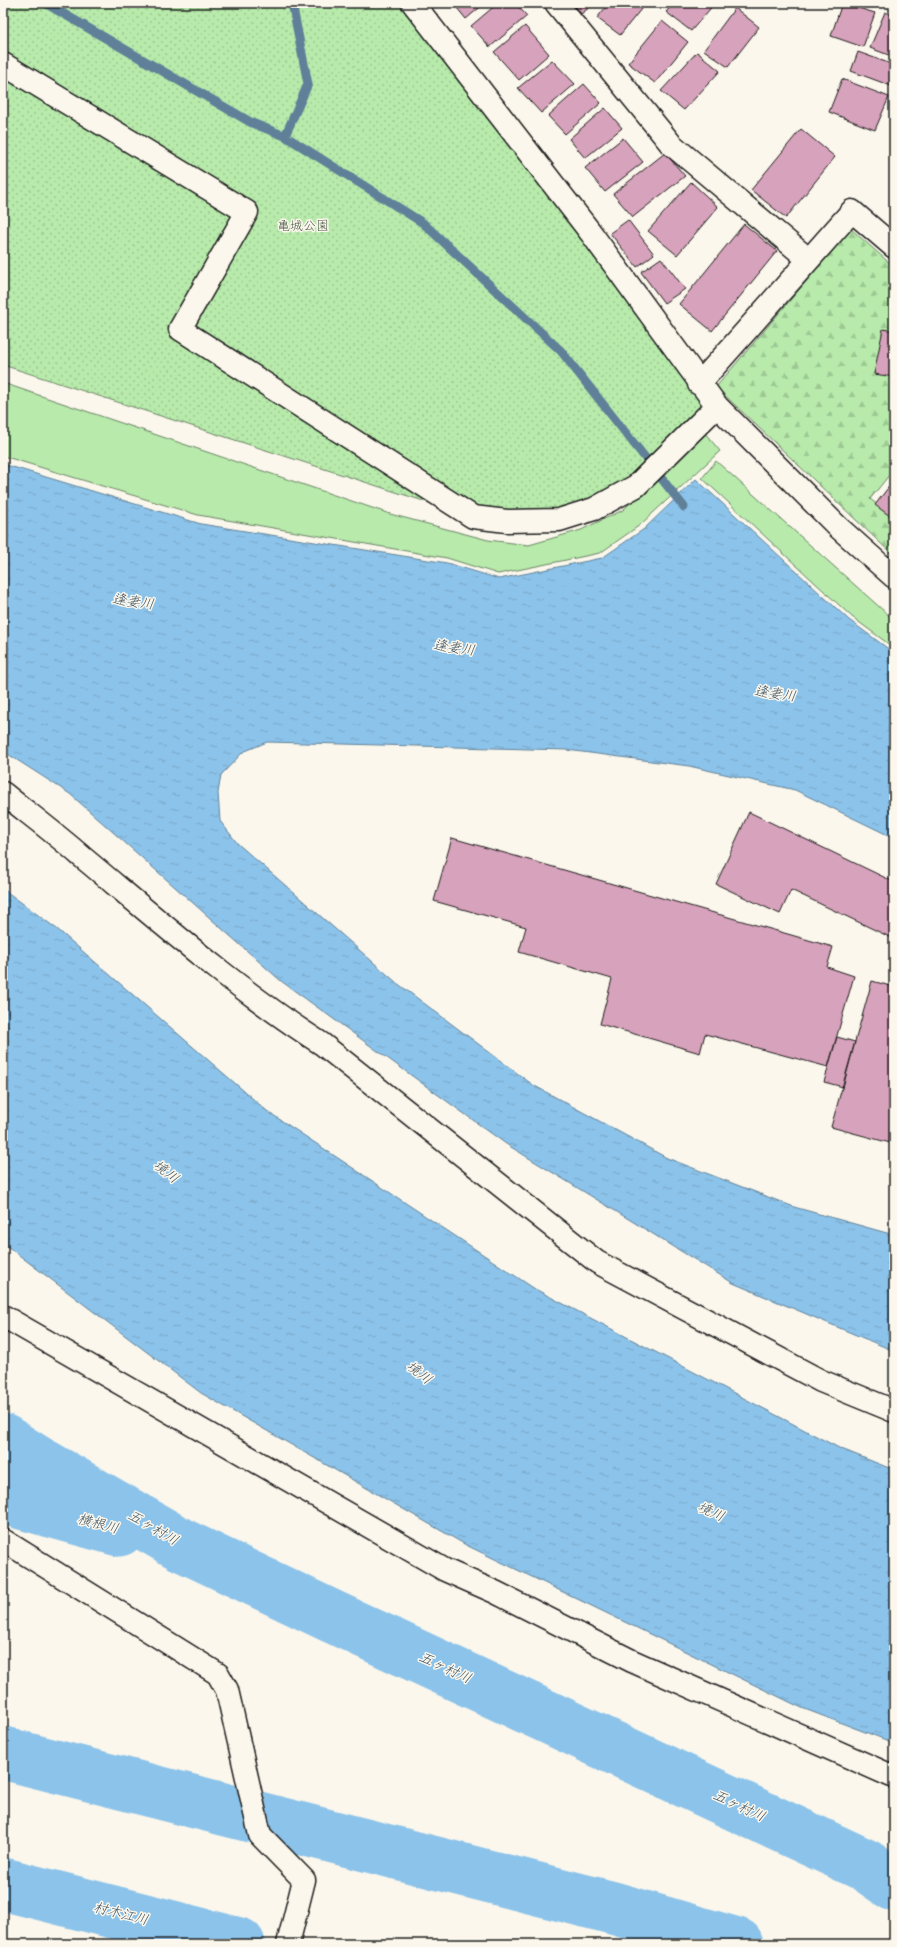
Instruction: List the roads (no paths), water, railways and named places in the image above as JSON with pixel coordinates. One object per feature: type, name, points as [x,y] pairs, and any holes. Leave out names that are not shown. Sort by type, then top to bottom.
[{"type":"street","points":[[413,3],[591,233],[699,384],[717,406],[838,527],[894,577]]},
{"type":"street","points":[[556,3],[671,144],[808,259]]},
{"type":"street","points":[[3,64],[247,212],[180,329],[473,517],[507,521],[559,520],[594,509],[636,486],[717,406]]},
{"type":"street","points":[[699,384],[852,211],[894,247]]},
{"type":"street","points":[[3,793],[79,854],[190,947],[292,1025],[322,1044],[597,1262],[821,1381],[894,1411]]},
{"type":"street","points":[[3,1316],[445,1570],[495,1592],[632,1661],[894,1777]]},
{"type":"street","points":[[3,1329],[47,1342]]},
{"type":"street","points":[[3,1540],[218,1674],[227,1690],[260,1835],[304,1880],[288,1944]]},
{"type":"water","name":"逢妻川","points":[[3,464],[201,524],[447,563],[499,579],[602,558],[644,529],[696,479],[849,620],[894,653],[894,838],[795,790],[689,766],[567,750],[267,742],[243,752],[221,775],[218,793],[220,821],[238,844],[397,983],[533,1085],[667,1158],[794,1207],[894,1235],[894,1351],[733,1283],[506,1144],[281,981],[70,794],[3,751]]},
{"type":"water","name":"境川","points":[[3,889],[57,929],[267,1111],[535,1289],[839,1448],[894,1470],[894,1743],[802,1708],[466,1545],[201,1393],[3,1243]]},
{"type":"waterway","points":[[45,3],[252,123],[285,136],[423,223],[561,351],[684,507]]},
{"type":"waterway","points":[[285,136],[308,84],[292,3]]},
{"type":"waterway","name":"五ヶ村川","points":[[3,1440],[36,1461],[180,1544],[865,1865],[894,1885]]},
{"type":"waterway","name":"横根川","points":[[3,1498],[119,1530]]},
{"type":"waterway","points":[[3,1753],[613,1908],[737,1944]]},
{"type":"waterway","name":"村木江川","points":[[3,1884],[239,1944]]},
{"type":"park label","name":"亀城公園","points":[[303,226]]}]
